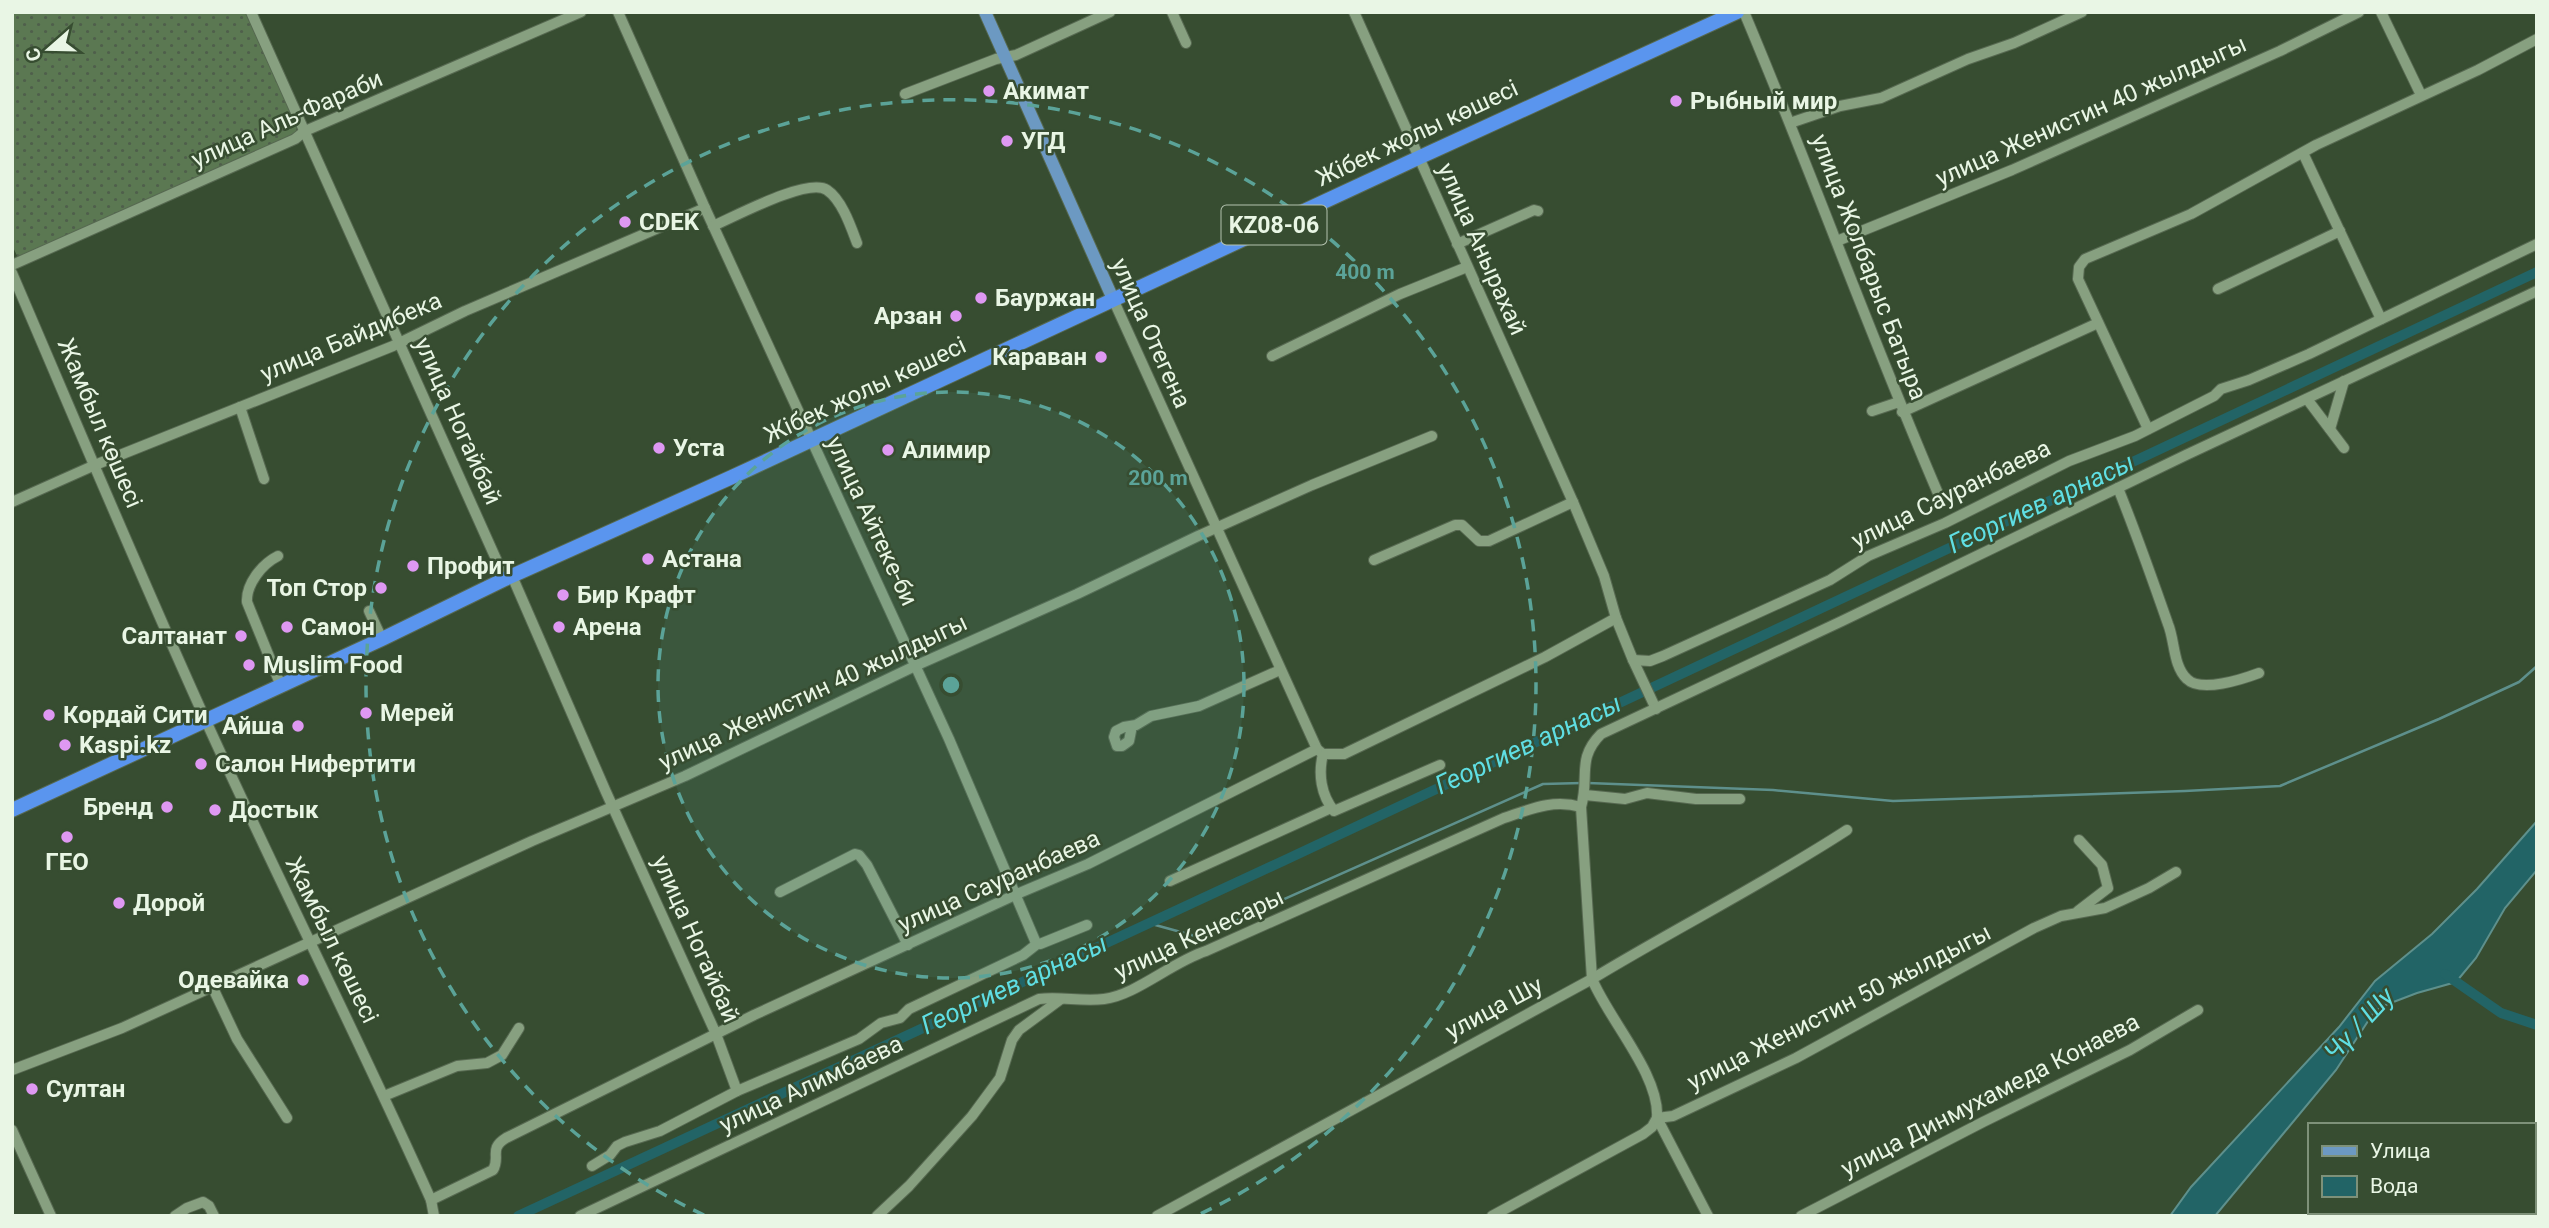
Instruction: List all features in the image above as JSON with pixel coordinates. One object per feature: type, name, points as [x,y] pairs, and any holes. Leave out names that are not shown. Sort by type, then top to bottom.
[{"type":"highway","name":"Жібек жолы көшесі","points":[[12,810],[382,639],[508,577],[812,440],[1737,13]]},
{"type":"main road","name":"улица Отегена","points":[[985,12],[1113,299]]},
{"type":"street","name":"улица Ногайбай","points":[[251,12],[270,59],[716,1034],[737,1091]]},
{"type":"street","name":"улица Аль-Фараби","points":[[12,265],[295,139],[305,131],[580,12]]},
{"type":"street","name":"улица Айтеке-би","points":[[618,12],[915,666],[1037,944]]},
{"type":"street","points":[[905,93],[976,66],[1006,58],[1110,12]]},
{"type":"street","points":[[1172,12],[1186,43]]},
{"type":"street","name":"улица Анырахай","points":[[1354,12],[1573,502],[1604,576],[1616,618],[1656,709]]},
{"type":"street","points":[[1790,123],[1840,106],[1881,98],[2082,12]]},
{"type":"street","name":"улица Женистин 40 жылдыгы","points":[[1838,241],[2012,170],[2280,51],[2359,12]]},
{"type":"street","points":[[2381,12],[2421,95]]},
{"type":"street","name":"улица Жолбарыс Батыра","points":[[1737,13],[1790,123],[1838,241],[1900,407],[1940,499]]},
{"type":"street","points":[[2148,429],[2078,279],[2079,267],[2085,259],[2191,214],[2303,153],[2421,95],[2479,70],[2537,39]]},
{"type":"street","points":[[2303,153],[2381,319]]},
{"type":"street","points":[[713,226],[803,189],[821,187],[839,205],[858,243]]},
{"type":"street","name":"улица Байдибека","points":[[12,502],[95,465],[400,342],[465,311],[705,208]]},
{"type":"street","points":[[1457,244],[1538,211]]},
{"type":"street","points":[[2218,289],[2340,231]]},
{"type":"street","name":"улица Сауранбаева","points":[[1635,664],[1663,656],[1830,580],[1851,566],[2069,461],[2148,429],[2214,396],[2221,389],[2309,354],[2537,244]]},
{"type":"street","points":[[1272,356],[1400,294],[1467,267]]},
{"type":"street","name":"Жамбыл көшесі","points":[[12,273],[206,721],[431,1200]]},
{"type":"street","points":[[1709,1216],[1657,1118],[1657,1101],[1653,1088],[1600,999],[1592,979],[1581,807],[1585,795],[1585,764],[1589,746],[1601,734],[2537,291]]},
{"type":"street","name":"улица Отегена","points":[[1113,299],[1280,670],[1320,751]]},
{"type":"street","points":[[1872,411],[1900,407],[2098,323]]},
{"type":"street","points":[[2330,429],[2344,381]]},
{"type":"street","points":[[2306,399],[2344,448]]},
{"type":"street","points":[[240,407],[264,479]]},
{"type":"street","name":"улица Женистин 40 жылдыгы","points":[[12,1070],[122,1028],[531,841],[685,776],[915,666],[1216,528],[1432,436]]},
{"type":"street","points":[[2118,488],[2170,627],[2179,668],[2187,679],[2196,685],[2209,685],[2242,680],[2259,673]]},
{"type":"street","points":[[1374,559],[1455,525],[1462,525],[1479,541],[1489,541],[1573,502]]},
{"type":"street","points":[[278,556],[261,568],[247,596],[249,610],[281,686]]},
{"type":"street","points":[[369,611],[382,639]]},
{"type":"street","name":"улица Сауранбаева","points":[[431,1200],[493,1170],[496,1167],[495,1149],[499,1142],[716,1034],[1017,894],[1088,864],[1320,751],[1344,754],[1545,657],[1616,618]]},
{"type":"street","points":[[1129,727],[1151,716],[1199,706],[1280,670]]},
{"type":"street","points":[[1320,751],[1319,774],[1334,811],[1440,765]]},
{"type":"street","points":[[1585,795],[1625,799],[1647,793],[1696,799],[1740,799]]},
{"type":"street","name":"улица Кенесары","points":[[1061,999],[1104,999],[1125,992],[1187,957],[1266,925],[1504,818],[1552,803],[1581,807]]},
{"type":"street","points":[[1170,881],[1331,808]]},
{"type":"street","name":"улица Шу","points":[[1157,1216],[1592,979],[1655,941],[1791,867],[1847,830]]},
{"type":"street","points":[[2078,911],[2108,888],[2102,865],[2079,840]]},
{"type":"street","points":[[780,891],[859,855],[867,865],[908,945]]},
{"type":"street","name":"улица Женистин 50 жылдыгы","points":[[1492,1216],[1643,1135],[1657,1118],[1673,1116],[1796,1058],[2034,928],[2078,911],[2092,912],[2105,908],[2176,872]]},
{"type":"street","points":[[592,1166],[610,1156],[617,1146],[625,1142],[660,1131],[737,1091],[859,1039],[881,1023],[900,1017],[909,1009],[1023,955],[1037,944],[1087,925]]},
{"type":"street","points":[[212,986],[237,1039],[288,1118]]},
{"type":"street","name":"улица Алимбаева","points":[[580,1216],[1039,999],[1061,999]]},
{"type":"street","points":[[877,1216],[909,1186],[972,1116],[1000,1078],[1012,1040],[1019,1030],[1061,999]]},
{"type":"street","name":"улица Динмухамеда Конаева","points":[[1801,1216],[1983,1122],[2130,1051],[2198,1010]]},
{"type":"street","points":[[384,1096],[457,1066],[487,1063],[502,1055],[519,1028]]},
{"type":"street","points":[[12,1130],[51,1216]]},
{"type":"street","points":[[431,1200],[434,1216]]},
{"type":"street","points":[[175,1216],[203,1202],[209,1206],[214,1216]]},
{"type":"green space","points":[[12,12],[245,12],[299,132],[18,258],[12,245]]},
{"type":"water","name":"Чү / Шу","points":[[2537,821],[2537,870],[2505,908],[2476,958],[2456,982],[2417,993],[2374,1012],[2336,1070],[2215,1216],[2170,1216],[2191,1187],[2339,1027],[2375,981],[2432,934],[2477,889]]},
{"type":"waterway","name":"Георгиев арнасы","points":[[518,1216],[1283,861],[2537,272]]},
{"type":"waterway","points":[[1588,783],[1773,790],[1893,801],[2280,786],[2519,682],[2537,666]]},
{"type":"waterway","points":[[1148,923],[1199,937],[1543,784],[1582,783]]},
{"type":"waterway","points":[[2445,974],[2501,1013],[2537,1025]]},
{"type":"place","name":"Акимат","points":[[989,91]]},
{"type":"place","name":"Рыбный мир","points":[[1676,101]]},
{"type":"place","name":"УГД","points":[[1007,141]]},
{"type":"place","name":"CDEK","points":[[625,222]]},
{"type":"place","name":"Бауржан","points":[[981,298]]},
{"type":"place","name":"Арзан","points":[[956,316]]},
{"type":"place","name":"Караван","points":[[1101,357]]},
{"type":"place","name":"Уста","points":[[659,448]]},
{"type":"place","name":"Алимир","points":[[888,450]]},
{"type":"place","name":"Астана","points":[[648,559]]},
{"type":"place","name":"Профит","points":[[413,566]]},
{"type":"place","name":"Топ Стор","points":[[381,588]]},
{"type":"place","name":"Бир Крафт","points":[[563,595]]},
{"type":"place","name":"Самон","points":[[287,627]]},
{"type":"place","name":"Арена","points":[[559,627]]},
{"type":"place","name":"Салтанат","points":[[241,636]]},
{"type":"place","name":"Muslim Food","points":[[249,665]]},
{"type":"place","name":"Мерей","points":[[366,713]]},
{"type":"place","name":"Кордай Сити","points":[[49,715]]},
{"type":"place","name":"Айша","points":[[298,726]]},
{"type":"place","name":"Kaspi.kz","points":[[65,745]]},
{"type":"place","name":"Салон Нифертити","points":[[201,764]]},
{"type":"place","name":"Бренд","points":[[167,807]]},
{"type":"place","name":"Достык","points":[[215,810]]},
{"type":"place","name":"ГЕО","points":[[67,837]]},
{"type":"place","name":"Дорой","points":[[119,903]]},
{"type":"place","name":"Одевайка","points":[[303,980]]},
{"type":"place","name":"Султан","points":[[32,1089]]}]
